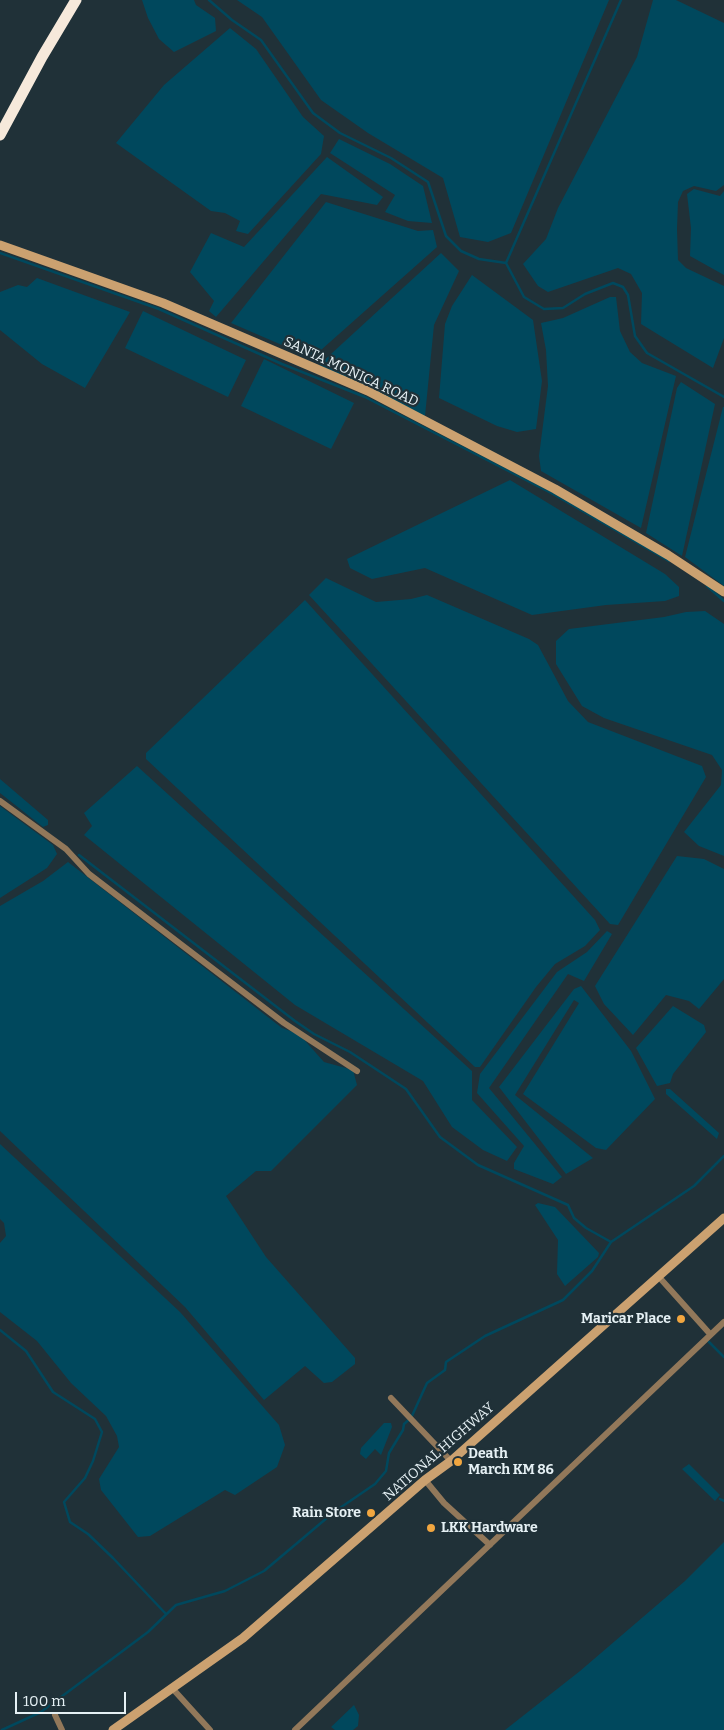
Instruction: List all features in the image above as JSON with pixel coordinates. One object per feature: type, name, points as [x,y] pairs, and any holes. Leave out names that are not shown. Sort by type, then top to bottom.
[{"type":"highway","points":[[0,135],[42,57],[76,0]]},
{"type":"street","name":"SANTA MONICA ROAD","points":[[0,245],[163,303],[368,392],[555,489],[668,555],[724,592]]},
{"type":"street","points":[[0,801],[66,849],[89,874],[284,1023],[357,1071]]},
{"type":"street","name":"NATIONAL HIGHWAY","points":[[113,1730],[243,1638],[425,1480],[450,1462],[724,1218]]},
{"type":"street","points":[[659,1277],[710,1334]]},
{"type":"street","points":[[295,1730],[724,1322]]},
{"type":"street","points":[[391,1398],[450,1462]]},
{"type":"street","points":[[425,1480],[444,1503],[490,1546]]},
{"type":"street","points":[[172,1688],[210,1730]]},
{"type":"street","points":[[55,1715],[62,1730]]},
{"type":"water","points":[[142,0],[194,0],[196,5],[215,18],[216,31],[174,52],[159,39],[148,18]]},
{"type":"water","points":[[237,0],[609,0],[511,233],[488,242],[460,237],[443,178],[368,133],[321,100],[262,17]]},
{"type":"water","points":[[653,0],[676,0],[724,23],[724,185],[716,191],[694,186],[683,191],[678,202],[677,229],[678,260],[686,268],[724,286],[724,338],[713,368],[641,324],[642,293],[631,274],[618,268],[548,292],[538,286],[523,264],[546,239],[558,208],[637,57]]},
{"type":"water","points":[[230,28],[256,49],[303,117],[324,136],[321,154],[248,234],[236,231],[240,221],[225,213],[211,211],[116,143],[164,85]]},
{"type":"water","points":[[339,139],[390,164],[423,186],[432,223],[408,221],[385,212],[395,195],[330,153]]},
{"type":"water","points":[[327,157],[383,197],[377,205],[321,194],[216,317],[209,311],[214,301],[190,272],[211,233],[244,247]]},
{"type":"water","points":[[694,189],[720,196],[724,191],[724,275],[690,256],[691,228],[687,194]]},
{"type":"water","points":[[326,202],[418,231],[433,230],[437,247],[312,358],[231,323]]},
{"type":"water","points":[[441,253],[459,271],[434,325],[425,416],[319,365]]},
{"type":"water","points":[[472,275],[533,320],[542,381],[536,429],[517,432],[497,426],[439,398],[445,324],[452,306]]},
{"type":"water","points":[[37,278],[130,312],[85,388],[42,364],[0,330],[0,292],[18,285],[27,287]]},
{"type":"water","points":[[610,297],[616,297],[620,331],[630,352],[642,363],[676,376],[641,528],[541,471],[539,456],[548,386],[546,350],[541,323],[563,318]]},
{"type":"water","points":[[143,311],[246,360],[228,397],[125,348]]},
{"type":"water","points":[[264,359],[354,403],[331,449],[241,406]]},
{"type":"water","points":[[681,382],[715,404],[682,556],[646,533],[677,388]]},
{"type":"water","points":[[724,407],[724,586],[685,557]]},
{"type":"water","points":[[510,480],[665,574],[679,587],[679,596],[665,601],[606,605],[532,615],[425,568],[372,579],[350,568],[347,559]]},
{"type":"water","points":[[326,578],[376,602],[411,599],[427,595],[529,639],[538,645],[568,701],[588,722],[702,766],[706,777],[618,925],[610,924],[309,595]]},
{"type":"water","points":[[305,600],[595,920],[600,930],[585,946],[555,964],[536,987],[480,1067],[475,1067],[146,759],[146,753]]},
{"type":"water","points":[[705,611],[724,624],[724,856],[699,846],[684,832],[721,785],[722,770],[712,755],[604,718],[582,706],[556,664],[556,641],[569,629],[664,617],[686,612]]},
{"type":"water","points":[[137,766],[472,1071],[472,1100],[517,1147],[507,1161],[483,1150],[452,1127],[423,1081],[295,1005],[84,835],[92,826],[84,813]]},
{"type":"water","points":[[0,779],[48,820],[48,825],[43,827],[0,793]]},
{"type":"water","points":[[0,806],[53,845],[57,854],[47,868],[0,898]]},
{"type":"water","points":[[677,856],[704,859],[724,869],[724,979],[699,1009],[689,1001],[666,995],[633,1035],[604,1004],[595,986]]},
{"type":"water","points":[[68,862],[282,1028],[299,1034],[324,1062],[353,1070],[357,1085],[271,1171],[256,1171],[226,1196],[266,1257],[355,1358],[355,1364],[332,1382],[324,1383],[305,1366],[264,1400],[185,1307],[0,1131],[0,906],[43,881]]},
{"type":"water","points":[[607,931],[612,934],[584,981],[568,974],[489,1088],[562,1177],[553,1184],[514,1169],[514,1163],[524,1146],[477,1093],[480,1074],[557,972],[587,952]]},
{"type":"water","points":[[581,986],[631,1051],[655,1099],[606,1150],[596,1148],[523,1094],[579,1003],[574,1000],[515,1095],[593,1158],[566,1174],[499,1087],[574,989]]},
{"type":"water","points":[[673,1006],[704,1025],[706,1032],[673,1074],[670,1083],[657,1086],[636,1048]]},
{"type":"water","points":[[666,1089],[670,1089],[719,1133],[717,1139],[666,1094]]},
{"type":"water","points":[[0,1144],[180,1312],[279,1425],[285,1445],[277,1467],[235,1495],[225,1490],[150,1536],[138,1537],[101,1490],[99,1479],[119,1447],[117,1436],[106,1416],[71,1383],[37,1341],[0,1312],[0,1243],[6,1236],[4,1223],[0,1219]]},
{"type":"water","points":[[538,1203],[555,1207],[599,1253],[598,1257],[565,1286],[557,1274],[558,1240],[535,1205]]},
{"type":"water","points":[[384,1423],[391,1423],[392,1427],[381,1455],[375,1449],[366,1459],[360,1454],[361,1448]]},
{"type":"water","points":[[689,1464],[720,1495],[715,1501],[682,1469]]},
{"type":"water","points":[[724,1542],[724,1730],[505,1730],[580,1671],[685,1581]]},
{"type":"water","points":[[354,1705],[359,1715],[358,1726],[353,1730],[335,1730],[331,1727]]},
{"type":"waterway","points":[[209,0],[232,20],[261,40],[313,113],[340,133],[391,158],[428,182],[446,236],[461,251],[479,259],[506,263]]},
{"type":"waterway","points":[[621,0],[506,263],[524,297],[544,309],[563,308],[585,294],[613,283],[623,287],[628,295],[635,336],[647,353],[724,397]]},
{"type":"waterway","points":[[0,253],[159,309],[282,364],[365,397],[553,494],[669,561]]},
{"type":"waterway","points":[[707,586],[724,601]]},
{"type":"waterway","points":[[79,855],[295,1021],[314,1034],[350,1052],[406,1089],[440,1137],[478,1165],[568,1205],[574,1218],[586,1228],[611,1242]]},
{"type":"waterway","points":[[2,1730],[41,1712],[148,1632],[176,1605],[225,1591],[264,1571],[334,1512],[375,1484],[386,1471],[389,1453],[403,1430],[404,1424],[411,1418],[427,1383],[445,1370],[446,1362],[485,1336],[563,1300],[592,1271],[611,1242],[694,1186],[724,1156]]},
{"type":"waterway","points":[[0,1330],[26,1351],[53,1392],[95,1419],[102,1432],[93,1461],[85,1478],[64,1502],[70,1522],[88,1534],[166,1614]]},
{"type":"waterway","points":[[709,1342],[724,1357]]},
{"type":"waterway","points":[[720,1499],[724,1501]]},
{"type":"place","name":"Maricar Place","points":[[681,1319]]},
{"type":"place","name":"Death March KM 86","points":[[458,1462]]},
{"type":"place","name":"Rain Store","points":[[371,1513]]},
{"type":"place","name":"LKK Hardware","points":[[431,1528]]}]
